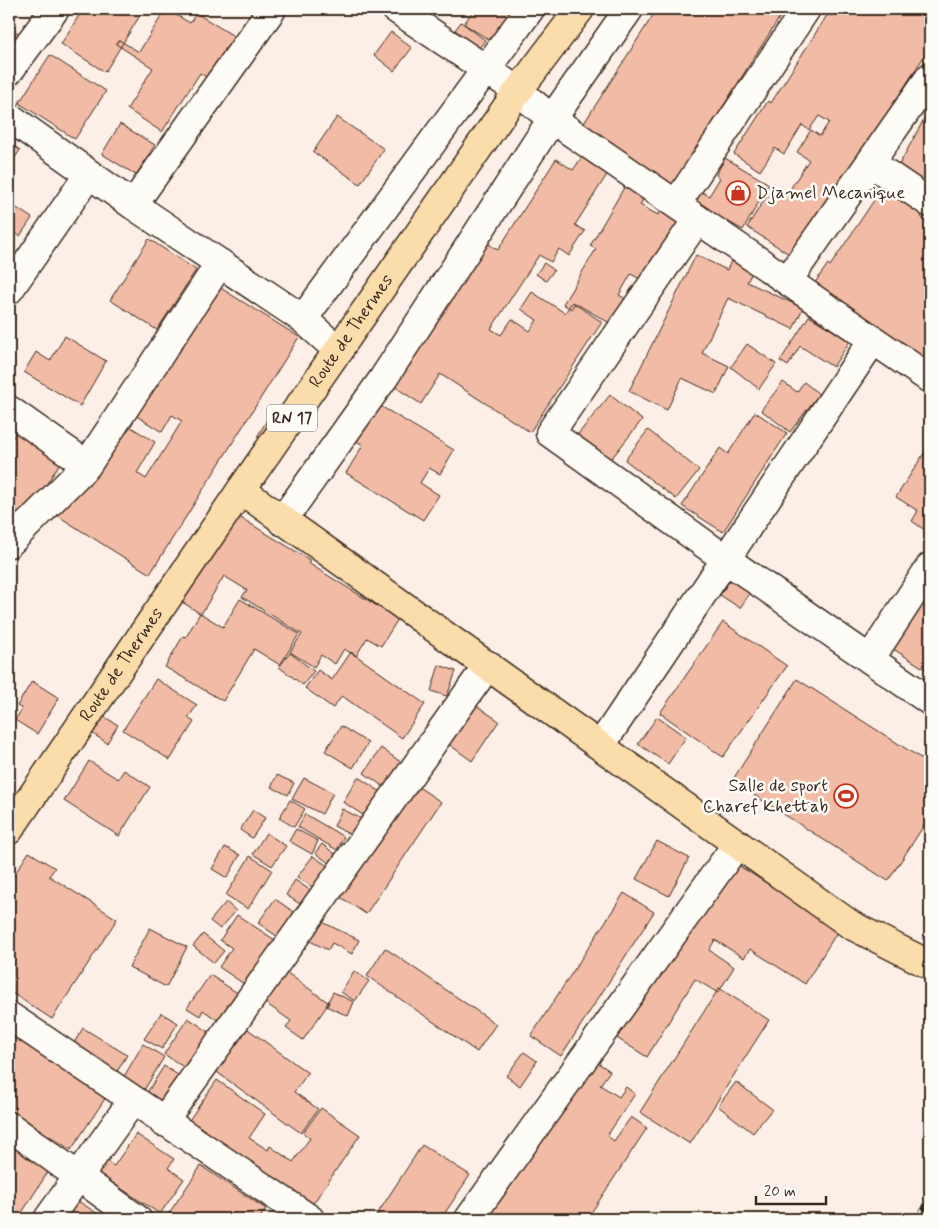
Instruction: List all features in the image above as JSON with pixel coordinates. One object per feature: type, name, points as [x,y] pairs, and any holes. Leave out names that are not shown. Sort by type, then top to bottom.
[{"type":"main road","name":"Route de Thermes","points":[[9,830],[241,490],[518,91],[580,9]]},
{"type":"main road","points":[[241,490],[282,521],[601,745],[851,926],[930,965]]},
{"type":"street","points":[[9,71],[55,9]]},
{"type":"street","points":[[133,205],[272,9]]},
{"type":"street","points":[[396,9],[518,91],[552,119],[930,379]]},
{"type":"street","points":[[303,319],[530,9]]},
{"type":"street","points":[[282,521],[383,379],[552,119],[629,9]]},
{"type":"street","points":[[806,9],[687,211],[550,432],[724,558],[930,700]]},
{"type":"street","points":[[788,280],[930,77]]},
{"type":"street","points":[[9,118],[133,205],[303,319],[339,351]]},
{"type":"street","points":[[871,163],[930,203]]},
{"type":"street","points":[[9,290],[89,174]]},
{"type":"street","points":[[9,543],[87,465],[220,263]]},
{"type":"street","points":[[601,745],[724,558],[873,340]]},
{"type":"street","points":[[9,410],[87,465]]},
{"type":"street","points":[[870,659],[930,567]]},
{"type":"street","points":[[163,1122],[488,665]]},
{"type":"street","points":[[469,1219],[737,844]]},
{"type":"street","points":[[9,1016],[163,1122],[310,1219]]},
{"type":"street","points":[[48,1219],[133,1100]]},
{"type":"street","points":[[9,1126],[137,1219]]},
{"type":"building","points":[[83,9],[144,9],[105,72],[61,44]]},
{"type":"building","points":[[166,9],[190,23],[196,13],[237,38],[211,80],[200,73],[162,132],[127,109],[153,68],[116,44],[119,40],[139,52]]},
{"type":"building","points":[[474,9],[511,9],[491,41],[464,24]]},
{"type":"building","points":[[657,9],[785,9],[671,188],[579,131]]},
{"type":"building","points":[[831,9],[930,9],[930,47],[795,258],[747,227],[773,186],[787,194],[809,160],[797,152],[811,130],[820,136],[829,122],[819,116],[809,130],[802,125],[784,154],[775,148],[760,171],[734,154],[768,101],[771,103]]},
{"type":"building","points":[[461,22],[485,40],[479,48],[455,30]]},
{"type":"building","points":[[9,27],[20,34],[9,53]]},
{"type":"building","points":[[391,32],[412,48],[394,71],[374,55]]},
{"type":"building","points":[[50,55],[106,91],[75,139],[19,103]]},
{"type":"building","points":[[930,108],[930,202],[907,190],[915,176],[898,167]]},
{"type":"building","points":[[337,117],[384,149],[360,184],[313,152]]},
{"type":"building","points":[[120,124],[155,145],[136,175],[102,154]]},
{"type":"building","points":[[9,143],[20,150],[9,167]]},
{"type":"building","points":[[582,157],[608,173],[575,225],[585,231],[569,256],[559,249],[551,262],[539,255],[491,329],[501,335],[512,319],[530,331],[537,320],[521,309],[532,292],[565,313],[572,302],[602,322],[530,432],[440,374],[421,404],[395,387],[415,356],[408,351],[481,239],[498,250],[556,159],[573,170]]},
{"type":"building","name":"Djamel Mecanique","points":[[725,158],[769,184],[743,230],[692,201],[698,190],[709,196],[720,178],[716,175]]},
{"type":"building","points":[[889,178],[930,205],[921,217],[930,224],[930,362],[814,284],[828,264],[830,266]]},
{"type":"building","points":[[629,179],[648,190],[640,205],[658,215],[664,206],[683,217],[645,282],[631,274],[619,295],[634,304],[620,329],[575,303],[571,309],[563,304],[596,249],[590,246]]},
{"type":"building","points":[[9,203],[32,218],[20,236],[12,231],[9,235]]},
{"type":"building","points":[[149,239],[196,270],[157,330],[110,300]]},
{"type":"building","points":[[696,255],[727,270],[731,261],[753,271],[747,282],[803,308],[793,329],[728,298],[702,353],[729,366],[716,394],[682,378],[667,410],[629,391]]},
{"type":"building","points":[[544,263],[554,270],[546,281],[536,274]]},
{"type":"building","points":[[211,282],[299,337],[150,574],[58,516],[118,419],[155,442],[137,473],[146,479],[182,421],[172,415],[162,432],[130,412]]},
{"type":"building","points":[[809,316],[850,341],[833,367],[800,346],[788,366],[780,361]]},
{"type":"building","points":[[65,336],[106,361],[80,406],[24,372],[36,352],[50,361]]},
{"type":"building","points":[[747,344],[776,364],[759,389],[731,367]]},
{"type":"building","points":[[783,382],[797,392],[804,382],[819,394],[790,432],[761,410]]},
{"type":"building","points":[[610,395],[642,420],[607,464],[575,438]]},
{"type":"building","points":[[372,401],[454,450],[440,474],[429,468],[420,483],[439,495],[423,520],[346,473],[363,445],[350,437]]},
{"type":"building","points":[[755,412],[787,433],[723,532],[682,506],[720,448],[728,454]]},
{"type":"building","points":[[269,417],[278,423],[266,442],[257,437]]},
{"type":"building","points":[[17,429],[63,458],[17,532],[9,527],[9,440],[11,441]]},
{"type":"building","points":[[648,430],[699,470],[676,499],[625,460]]},
{"type":"building","points":[[930,444],[929,533],[912,521],[918,511],[896,497]]},
{"type":"building","points":[[236,515],[310,560],[308,563],[398,619],[381,646],[367,638],[356,656],[344,649],[335,664],[321,655],[314,667],[290,652],[302,634],[242,597],[247,590],[224,576],[201,614],[182,602]]},
{"type":"building","points":[[730,580],[750,593],[740,608],[720,595]]},
{"type":"building","points":[[930,582],[930,672],[882,642]]},
{"type":"building","points":[[240,599],[299,634],[280,665],[254,649],[223,701],[165,667],[183,636],[186,637],[200,613],[223,627]]},
{"type":"building","points":[[723,622],[787,666],[723,757],[660,713]]},
{"type":"building","points":[[351,652],[425,704],[402,738],[342,696],[333,708],[305,688],[318,670],[332,680]]},
{"type":"building","points":[[290,653],[314,671],[303,685],[279,667]]},
{"type":"building","points":[[439,665],[456,671],[447,696],[431,691]]},
{"type":"building","points":[[156,679],[197,705],[188,718],[194,722],[170,760],[123,730]]},
{"type":"building","points":[[797,679],[930,764],[930,816],[888,881],[732,781]]},
{"type":"building","points":[[32,681],[59,698],[37,734],[15,720],[22,709],[17,706]]},
{"type":"building","points":[[474,704],[499,721],[472,761],[447,743]]},
{"type":"building","points":[[98,713],[118,725],[107,743],[87,730]]},
{"type":"building","points":[[657,717],[686,737],[668,764],[638,744]]},
{"type":"building","points":[[341,726],[368,743],[353,768],[325,751]]},
{"type":"building","points":[[381,748],[402,763],[384,787],[364,773]]},
{"type":"building","points":[[89,761],[118,779],[124,770],[150,787],[119,836],[64,801]]},
{"type":"building","points":[[277,775],[294,783],[288,795],[271,787]]},
{"type":"building","points":[[358,777],[381,792],[366,817],[343,802]]},
{"type":"building","points":[[304,778],[333,793],[322,814],[292,799]]},
{"type":"building","points":[[414,784],[441,802],[366,914],[339,896]]},
{"type":"building","points":[[290,800],[305,809],[294,827],[279,818]]},
{"type":"building","points":[[342,809],[362,819],[353,836],[334,826]]},
{"type":"building","points":[[253,810],[265,818],[252,838],[240,830]]},
{"type":"building","points":[[305,814],[344,837],[337,850],[298,827]]},
{"type":"building","points":[[296,829],[318,841],[312,854],[289,841]]},
{"type":"building","points":[[266,833],[286,846],[272,866],[253,854]]},
{"type":"building","points":[[657,841],[689,858],[669,896],[636,879]]},
{"type":"building","points":[[322,844],[339,857],[333,866],[315,853]]},
{"type":"building","points":[[225,847],[240,855],[227,878],[212,869]]},
{"type":"building","points":[[29,852],[55,868],[49,876],[117,919],[52,1019],[9,991],[9,883]]},
{"type":"building","points":[[250,856],[272,870],[248,909],[226,895]]},
{"type":"building","points":[[313,856],[329,867],[314,888],[297,877]]},
{"type":"building","points":[[730,860],[839,929],[805,984],[750,949],[744,958],[715,940],[709,950],[734,967],[718,993],[695,979],[647,1057],[607,1032],[639,980],[652,988]]},
{"type":"building","points":[[295,880],[310,890],[300,904],[286,895]]},
{"type":"building","points":[[624,893],[654,912],[561,1056],[531,1036]]},
{"type":"building","points":[[275,899],[298,915],[281,939],[258,923]]},
{"type":"building","points":[[226,902],[236,911],[220,929],[210,921]]},
{"type":"building","points":[[237,915],[278,942],[247,986],[219,967],[232,948],[220,940]]},
{"type":"building","points":[[314,918],[359,940],[352,954],[332,943],[328,950],[304,938]]},
{"type":"building","points":[[150,928],[187,947],[166,987],[129,967]]},
{"type":"building","points":[[203,934],[224,951],[214,963],[193,946]]},
{"type":"building","points":[[385,948],[496,1024],[477,1052],[367,976]]},
{"type":"building","points":[[279,967],[329,1003],[303,1040],[286,1028],[291,1021],[257,997]]},
{"type":"building","points":[[354,971],[369,981],[355,1001],[341,992]]},
{"type":"building","points":[[210,975],[239,994],[220,1022],[203,1010],[200,1016],[187,1008]]},
{"type":"building","points":[[719,988],[769,1020],[690,1144],[640,1112]]},
{"type":"building","points":[[333,992],[354,1002],[348,1016],[326,1006]]},
{"type":"building","points":[[161,1013],[178,1023],[162,1049],[144,1039]]},
{"type":"building","points":[[188,1018],[212,1034],[188,1070],[164,1054]]},
{"type":"building","points":[[245,1027],[308,1073],[294,1092],[318,1109],[301,1133],[214,1070]]},
{"type":"building","points":[[9,1028],[108,1094],[71,1150],[9,1109]]},
{"type":"building","points":[[83,1028],[127,1055],[115,1075],[71,1048]]},
{"type":"building","points":[[143,1044],[164,1057],[143,1092],[122,1080]]},
{"type":"building","points":[[524,1052],[537,1061],[520,1086],[506,1076]]},
{"type":"building","points":[[592,1059],[610,1071],[600,1085],[619,1097],[626,1087],[635,1094],[607,1136],[614,1141],[631,1117],[647,1128],[587,1219],[473,1219]]},
{"type":"building","points":[[164,1066],[181,1077],[162,1107],[145,1096]]},
{"type":"building","points":[[217,1080],[265,1114],[249,1138],[268,1150],[270,1146],[293,1162],[310,1138],[303,1133],[321,1108],[360,1135],[310,1208],[187,1123]]},
{"type":"building","points":[[736,1082],[772,1109],[753,1133],[718,1106]]},
{"type":"building","points":[[136,1134],[174,1159],[168,1168],[184,1179],[160,1214],[90,1168],[98,1155],[114,1166]]},
{"type":"building","points":[[9,1140],[51,1167],[18,1219],[9,1219]]},
{"type":"building","points":[[422,1145],[470,1175],[441,1219],[374,1219]]},
{"type":"building","points":[[201,1166],[266,1209],[259,1219],[218,1217],[165,1219]]},
{"type":"building","points":[[67,1194],[106,1219],[52,1219]]},
{"type":"railway","points":[[917,1219],[930,1200]]},
{"type":"place","name":"Djamel Mecanique","points":[[738,193]]},
{"type":"place","name":"Salle de sport Charef Khettab","points":[[846,796]]}]
